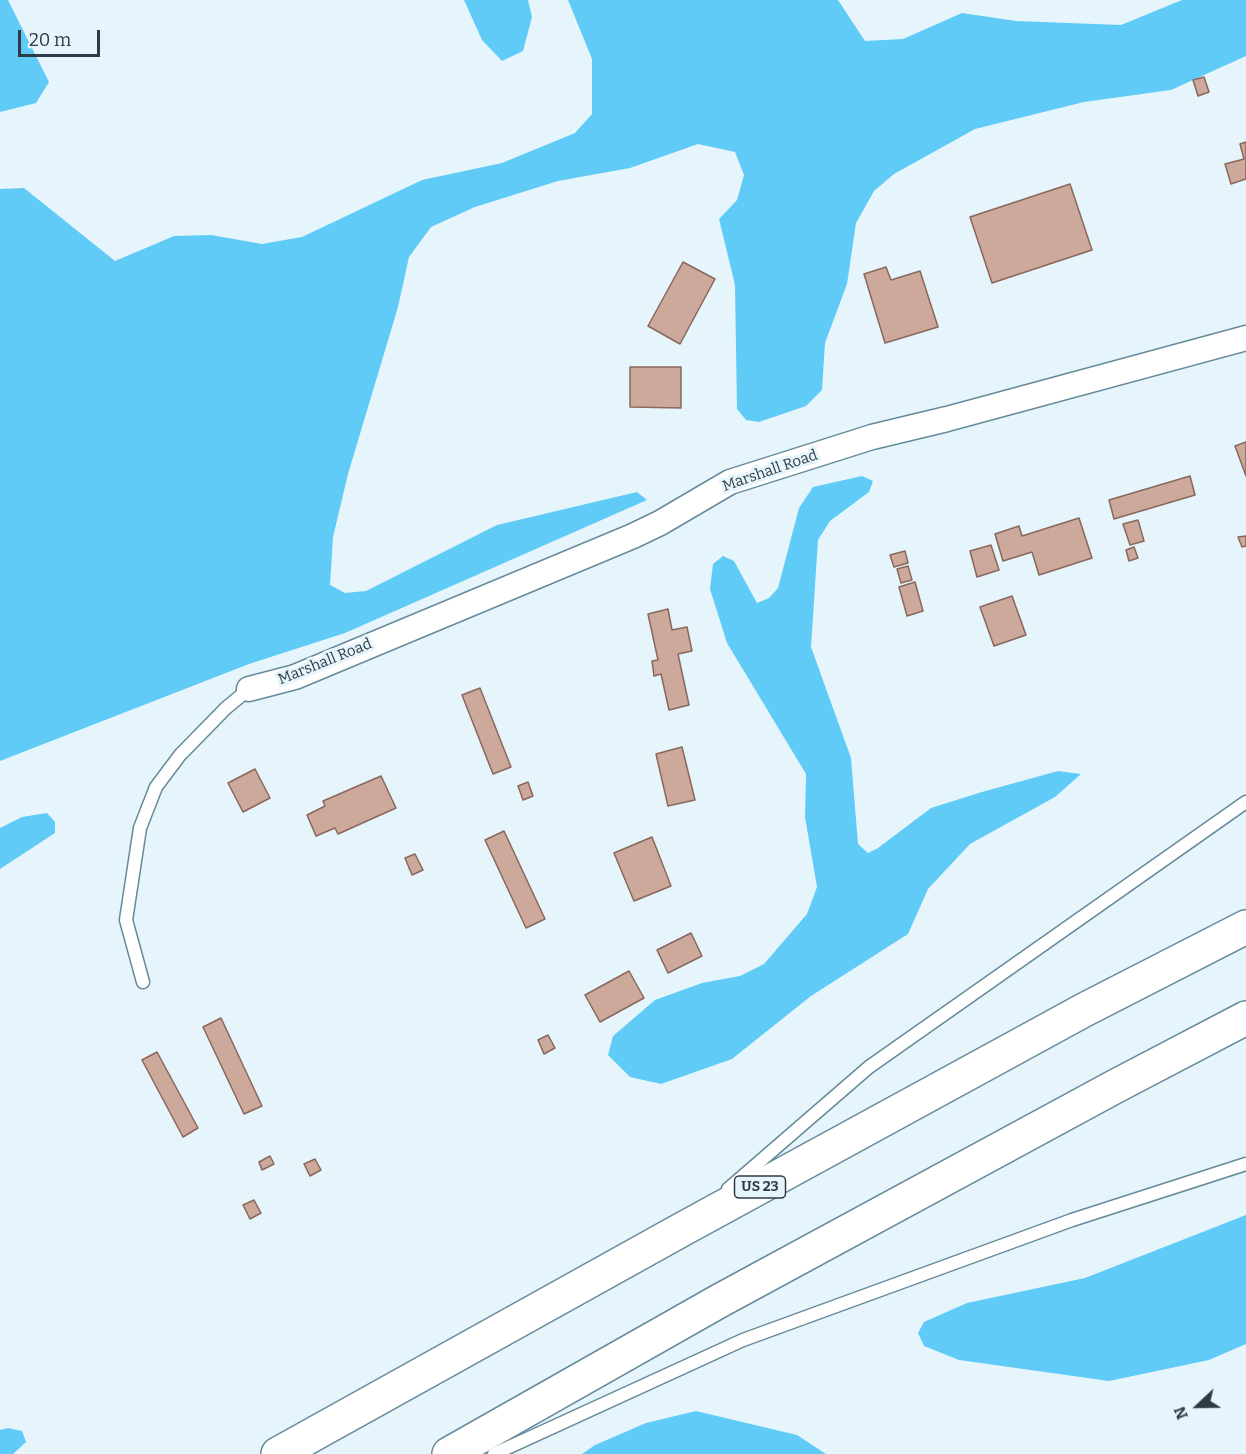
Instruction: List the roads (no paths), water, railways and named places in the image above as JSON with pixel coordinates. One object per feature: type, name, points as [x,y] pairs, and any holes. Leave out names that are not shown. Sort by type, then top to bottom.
[{"type":"highway","name":"US 23","points":[[278,1454],[1084,1010],[1246,927]]},
{"type":"highway","points":[[449,1454],[721,1300],[1246,1018]]},
{"type":"street","name":"Marshall Road","points":[[249,689],[295,677],[633,536],[730,483],[872,437],[948,419],[1246,338]]},
{"type":"lane","points":[[143,982],[126,920],[140,828],[156,787],[180,755],[226,708],[249,689]]},
{"type":"lane","points":[[681,1230],[869,1067],[1246,802]]},
{"type":"lane","points":[[494,1454],[743,1340],[1072,1220],[1246,1164]]}]
